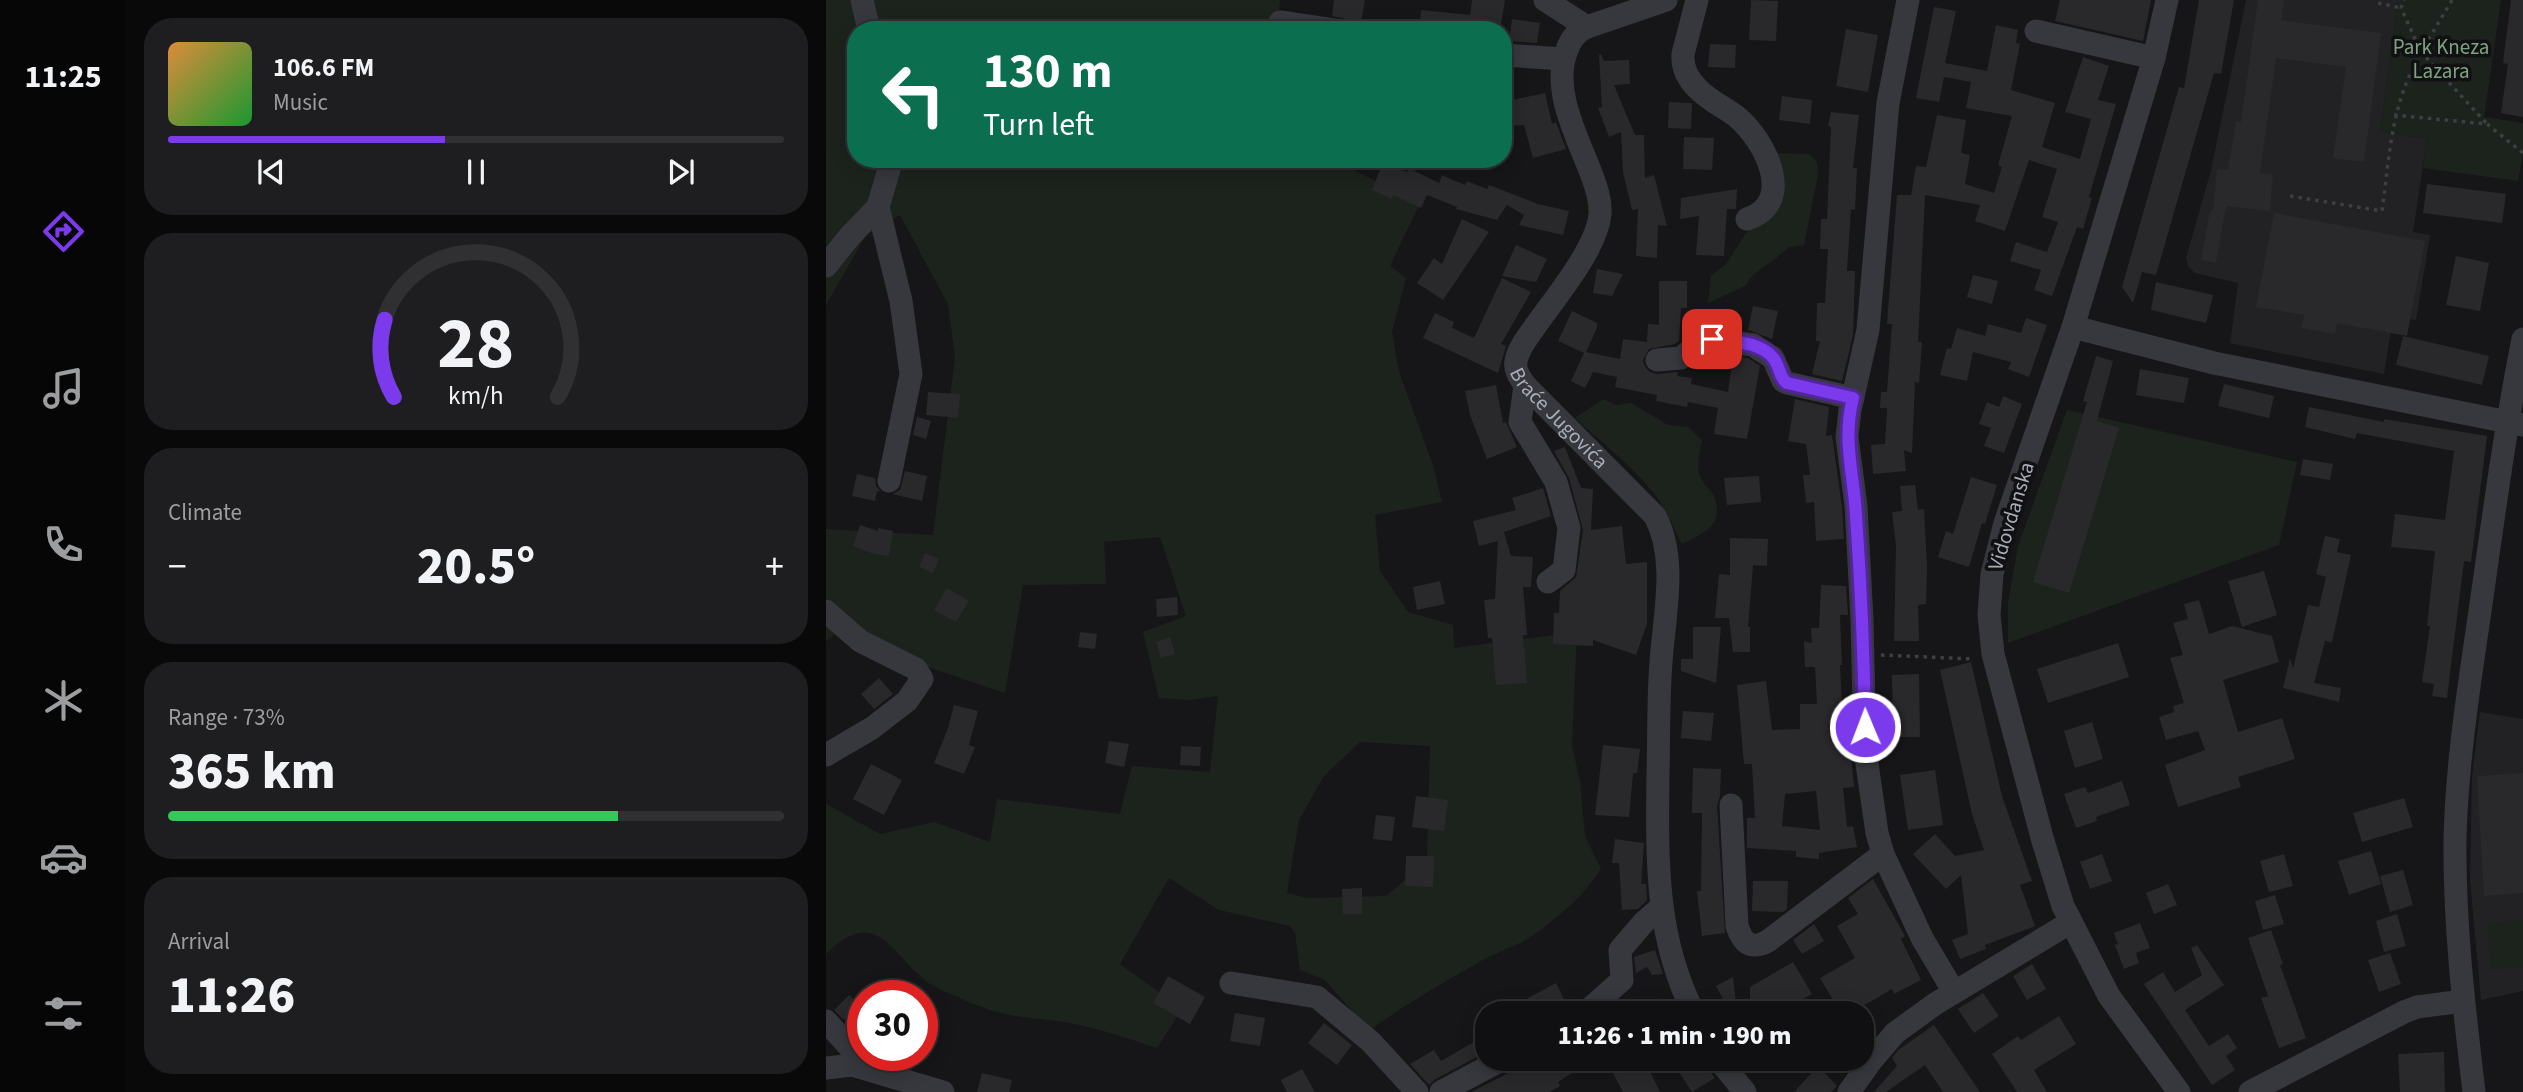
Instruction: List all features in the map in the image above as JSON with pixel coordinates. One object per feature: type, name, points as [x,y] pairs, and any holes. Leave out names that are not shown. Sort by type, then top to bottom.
[{"type":"street","points":[[862,0],[867,21]]},
{"type":"street","points":[[1545,0],[1587,27]]},
{"type":"street","points":[[1512,56],[1563,59],[1571,39],[1578,31],[1666,0]]},
{"type":"street","points":[[1697,0],[1683,54],[1686,71],[1698,90],[1744,124],[1758,141],[1768,160],[1773,178],[1773,194],[1767,205],[1763,211],[1747,219]]},
{"type":"street","points":[[1908,0],[1888,103],[1868,330],[1847,437],[1856,506],[1863,619],[1865,750],[1877,833],[1883,854],[1922,938],[1954,992]]},
{"type":"street","name":"Vidovdanska","points":[[2166,0],[2154,58],[2073,327],[2005,523],[1992,574],[1989,615],[1993,654],[2063,906],[2109,996],[2179,1092]]},
{"type":"street","points":[[2036,31],[2154,58]]},
{"type":"street","name":"Braće Jugovića","points":[[1563,59],[1564,96],[1595,185],[1600,215],[1594,235],[1571,276],[1521,347],[1515,362],[1517,372],[1525,385],[1655,516],[1666,542],[1667,581],[1660,666],[1657,836],[1661,907],[1670,952],[1687,1001]]},
{"type":"street","points":[[826,266],[878,207],[889,168]]},
{"type":"street","points":[[878,207],[901,300],[911,374],[890,481]]},
{"type":"street","points":[[2073,327],[2214,363],[2515,423]]},
{"type":"street","points":[[2474,1092],[2463,1001],[2456,888],[2456,818],[2464,729],[2515,423],[2523,339]]},
{"type":"street","points":[[1657,360],[1681,358],[1702,340],[1753,345],[1773,358],[1783,381],[1853,398]]},
{"type":"street","points":[[1525,385],[1520,422],[1556,482],[1569,528],[1564,570],[1548,582]]},
{"type":"street","points":[[826,611],[860,640],[916,669],[922,679],[907,701],[872,728],[826,755]]},
{"type":"street","points":[[1731,805],[1737,926],[1742,939],[1749,946],[1758,946],[1768,941],[1883,854]]},
{"type":"street","points":[[1598,1001],[1622,980],[1620,950],[1661,907]]},
{"type":"street","points":[[1849,1092],[1895,1033],[1954,992],[2071,922]]},
{"type":"street","points":[[1231,983],[1317,997],[1371,1042],[1417,1092]]},
{"type":"street","points":[[2250,1092],[2404,1012],[2417,1007],[2463,1001]]},
{"type":"street","points":[[826,1021],[847,1044]]},
{"type":"street","points":[[826,1069],[847,1066]]},
{"type":"street","points":[[872,1071],[943,1092]]},
{"type":"street","points":[[1441,1092],[1480,1071]]},
{"type":"street","points":[[1728,1071],[1745,1092]]},
{"type":"path","points":[[2404,0],[2401,8],[2421,52],[2487,124],[2523,153]]},
{"type":"path","points":[[2290,196],[2382,211],[2394,115],[2412,68],[2452,0]]},
{"type":"path","points":[[2378,3],[2401,8]]},
{"type":"path","points":[[2394,115],[2487,124]]},
{"type":"path","points":[[1879,655],[1976,659]]},
{"type":"shaded area","points":[[2246,0],[2398,0],[2380,132],[2427,139],[2413,232],[2430,235],[2416,320],[2393,317],[2384,374],[2230,343],[2238,283],[2195,273],[2188,266],[2186,258],[2211,170]]},
{"type":"shaded area","points":[[2480,712],[2523,719],[2523,991],[2481,1000],[2470,879],[2472,776]]},
{"type":"green space","points":[[826,0],[1280,0],[1278,21],[847,21],[847,168],[1349,168],[1420,203],[1390,266],[1406,278],[1392,332],[1399,372],[1433,465],[1442,502],[1375,515],[1380,571],[1408,612],[1453,625],[1454,648],[1577,632],[1572,745],[1580,782],[1585,836],[1601,869],[1568,908],[1521,942],[1451,978],[1369,1031],[1325,980],[1300,970],[1295,933],[1290,926],[1219,910],[1169,878],[1120,964],[1182,1009],[1157,1048],[1085,1026],[1010,1015],[971,1003],[938,988],[938,980],[925,980],[875,935],[861,933],[845,938],[826,954],[826,804],[880,834],[934,822],[990,842],[997,799],[1120,814],[1132,766],[1210,772],[1218,696],[1189,700],[1159,698],[1143,632],[1186,616],[1160,537],[1104,542],[1106,584],[1023,585],[1005,693],[919,664],[843,627],[826,641],[826,529],[933,535],[955,358],[948,304],[900,215],[866,235],[826,305]],"holes":[[[1360,742],[1430,746],[1427,861],[1386,896],[1308,898],[1287,893],[1299,820],[1324,776]]]},
{"type":"green space","name":"Park Kneza Lazara","points":[[2398,0],[2501,0],[2484,117],[2523,123],[2523,153],[2518,181],[2423,168],[2427,139],[2380,132]]},
{"type":"green space","points":[[1778,153],[1809,154],[1817,162],[1818,174],[1804,245],[1790,247],[1752,276],[1745,286],[1708,303],[1711,276],[1726,264],[1749,229],[1783,187]]},
{"type":"green space","points":[[1603,399],[1616,405],[1631,403],[1668,425],[1688,427],[1702,440],[1698,469],[1717,506],[1714,521],[1704,532],[1682,544],[1652,491],[1625,462],[1575,418]]},
{"type":"green space","points":[[2067,410],[2297,462],[2279,545],[2008,643],[2008,603],[2018,546]]},
{"type":"green space","points":[[2523,920],[2523,967],[2491,970],[2487,923]]},
{"type":"building","points":[[1334,0],[1365,0],[1361,21],[1332,16]]},
{"type":"building","points":[[1472,0],[1505,0],[1502,21],[1420,21],[1421,10],[1470,15]]},
{"type":"building","points":[[1751,0],[1778,1],[1776,41],[1749,40]]},
{"type":"building","points":[[2060,0],[2151,0],[2143,41],[2055,21]]},
{"type":"building","points":[[2199,0],[2234,0],[2221,74],[2214,73],[2156,275],[2142,272],[2133,303],[2122,287],[2179,87],[2184,88]]},
{"type":"building","points":[[2258,0],[2284,0],[2281,20],[2381,33],[2364,162],[2333,158],[2346,67],[2276,58],[2260,173],[2273,174],[2270,211],[2226,206],[2216,263],[2201,260],[2210,211],[2213,211],[2217,169],[2228,170],[2236,121],[2241,122]]},
{"type":"building","points":[[2511,0],[2523,0],[2523,117],[2501,113],[2508,64],[2503,63]]},
{"type":"building","points":[[1934,7],[1956,11],[1945,63],[1987,71],[1996,25],[2018,30],[2016,43],[2020,44],[2011,90],[2055,103],[2042,147],[2080,159],[2091,119],[2065,112],[2083,57],[2109,66],[2098,100],[2116,104],[2089,197],[2092,198],[2083,229],[2077,227],[2052,296],[2034,290],[2041,270],[2010,261],[2016,242],[2047,252],[2058,222],[2042,217],[2057,169],[2029,160],[2005,231],[1975,221],[1980,205],[1925,195],[1918,342],[1922,342],[1919,383],[1915,382],[1912,453],[1904,450],[1906,471],[1873,474],[1871,445],[1885,444],[1887,408],[1880,408],[1881,392],[1887,392],[1892,324],[1887,324],[1897,195],[1911,195],[1916,166],[1926,167],[1937,115],[1966,120],[1961,153],[1970,155],[1965,184],[1994,193],[2002,167],[1998,165],[2012,116],[1966,108],[1971,82],[1944,77],[1939,102],[1916,98]]},
{"type":"building","points":[[1512,21],[1540,23],[1537,43],[1512,41]]},
{"type":"building","points":[[1846,29],[1878,35],[1868,92],[1836,86]]},
{"type":"building","points":[[1710,44],[1736,45],[1735,68],[1708,67]]},
{"type":"building","points":[[1601,54],[1604,61],[1629,60],[1630,84],[1614,85],[1635,135],[1644,135],[1645,178],[1654,175],[1667,226],[1658,225],[1657,258],[1636,256],[1638,209],[1632,210],[1623,172],[1621,132],[1609,137],[1598,108],[1602,107]]},
{"type":"building","points":[[1545,93],[1552,124],[1556,122],[1566,149],[1533,158],[1524,125],[1512,126],[1512,100]]},
{"type":"building","points":[[1782,96],[1812,100],[1810,124],[1779,120]]},
{"type":"building","points":[[1669,102],[1692,103],[1691,129],[1668,128]]},
{"type":"building","points":[[1831,112],[1859,115],[1853,168],[1857,168],[1855,210],[1851,209],[1847,271],[1855,271],[1853,335],[1842,381],[1812,374],[1820,341],[1816,341],[1817,303],[1825,303],[1828,249],[1820,249],[1821,219],[1827,219],[1831,127],[1828,126]]},
{"type":"building","points":[[1684,137],[1714,138],[1712,170],[1683,169]]},
{"type":"building","points":[[1381,168],[1397,168],[1407,172],[1409,168],[1439,183],[1442,175],[1465,185],[1467,181],[1487,189],[1489,185],[1538,204],[1569,211],[1563,235],[1519,225],[1524,215],[1507,205],[1497,220],[1456,209],[1457,207],[1427,195],[1421,208],[1393,195],[1392,199],[1372,190]]},
{"type":"building","points":[[2427,184],[2506,194],[2502,223],[2423,213]]},
{"type":"building","points":[[1737,189],[1736,209],[1727,209],[1724,256],[1696,255],[1699,216],[1680,219],[1681,198]]},
{"type":"building","points":[[2274,213],[2425,241],[2407,336],[2337,323],[2335,334],[2301,328],[2304,315],[2256,307]]},
{"type":"building","points":[[1462,219],[1489,232],[1443,300],[1417,283],[1434,258],[1442,264]]},
{"type":"building","points":[[1516,245],[1547,259],[1536,282],[1502,276]]},
{"type":"building","points":[[2456,256],[2489,263],[2480,311],[2446,305]]},
{"type":"building","points":[[1597,269],[1623,274],[1612,296],[1593,293]]},
{"type":"building","points":[[1973,275],[1998,281],[1992,304],[1967,297]]},
{"type":"building","points":[[1502,278],[1531,292],[1501,344],[1506,346],[1498,373],[1423,338],[1435,313],[1454,322],[1452,328],[1474,338]]},
{"type":"building","points":[[1659,281],[1687,281],[1687,308],[1681,308],[1679,341],[1649,349],[1643,360],[1645,367],[1657,374],[1678,372],[1677,376],[1692,378],[1691,384],[1728,392],[1733,356],[1748,358],[1760,366],[1747,439],[1714,434],[1718,408],[1688,402],[1687,407],[1656,401],[1657,395],[1615,387],[1617,377],[1593,372],[1585,388],[1571,381],[1584,353],[1558,341],[1572,311],[1597,323],[1586,352],[1620,359],[1623,339],[1647,342],[1648,324],[1659,325]]},
{"type":"building","points":[[2156,282],[2213,295],[2206,323],[2151,310]]},
{"type":"building","points":[[1753,306],[1778,311],[1772,339],[1748,330]]},
{"type":"building","points":[[2026,318],[2047,325],[2029,377],[2008,369],[2011,362],[1973,352],[1967,381],[1940,375],[1947,348],[1951,349],[1957,328],[1985,336],[1988,324],[2021,333]]},
{"type":"building","points":[[2403,336],[2489,356],[2482,385],[2396,365]]},
{"type":"building","points":[[2096,356],[2113,361],[2097,421],[2119,428],[2069,593],[2033,582],[2087,402],[2083,401]]},
{"type":"building","points":[[2140,369],[2189,378],[2184,403],[2136,395]]},
{"type":"building","points":[[2224,384],[2274,396],[2269,418],[2218,406]]},
{"type":"building","points":[[1496,385],[1503,423],[1506,422],[1517,447],[1487,459],[1470,415],[1465,391]]},
{"type":"building","points":[[928,392],[960,394],[958,418],[926,415]]},
{"type":"building","points":[[2003,396],[2022,404],[2004,453],[1984,446],[1991,428],[1979,424],[1987,402],[1999,407]]},
{"type":"building","points":[[1795,399],[1829,407],[1826,436],[1832,435],[1844,539],[1816,541],[1814,502],[1806,503],[1803,475],[1810,475],[1806,444],[1788,441]]},
{"type":"building","points":[[2309,407],[2384,422],[2384,419],[2487,436],[2471,562],[2464,561],[2447,698],[2432,696],[2434,684],[2422,682],[2430,626],[2427,626],[2435,551],[2391,547],[2395,514],[2445,520],[2454,451],[2357,433],[2355,439],[2305,427]]},
{"type":"building","points":[[917,417],[931,421],[926,439],[913,435]]},
{"type":"building","points":[[1565,447],[1581,488],[1593,489],[1591,530],[1622,526],[1626,564],[1647,562],[1647,624],[1636,655],[1593,640],[1593,646],[1553,644],[1554,613],[1559,613],[1560,591],[1576,577],[1583,530],[1569,478],[1554,451]]},
{"type":"building","points":[[2303,459],[2333,464],[2330,480],[2300,475]]},
{"type":"building","points":[[905,471],[927,476],[922,501],[892,494],[900,490]]},
{"type":"building","points":[[857,474],[875,478],[876,486],[881,492],[877,491],[875,501],[852,496]]},
{"type":"building","points":[[1759,476],[1761,502],[1727,505],[1724,478]]},
{"type":"building","points":[[1971,477],[1997,485],[1969,567],[1938,557],[1946,531],[1953,534]]},
{"type":"building","points":[[1915,485],[1918,510],[1924,509],[1926,604],[1918,605],[1919,641],[1894,641],[1896,545],[1892,512],[1902,511],[1900,486]]},
{"type":"building","points":[[1543,488],[1551,516],[1504,532],[1511,556],[1533,557],[1531,587],[1523,587],[1527,683],[1496,685],[1492,638],[1488,638],[1484,600],[1495,599],[1498,541],[1479,546],[1473,521],[1516,510],[1512,498]]},
{"type":"building","points":[[860,525],[878,531],[878,528],[893,531],[889,556],[853,546]]},
{"type":"building","points":[[2325,536],[2340,539],[2337,552],[2351,555],[2332,642],[2325,641],[2314,683],[2341,688],[2339,702],[2283,688],[2290,658],[2293,668],[2308,605],[2319,607],[2326,577],[2316,574]]},
{"type":"building","points":[[1730,538],[1768,539],[1767,566],[1753,565],[1748,627],[1750,652],[1733,652],[1729,618],[1715,618],[1719,574],[1730,575]]},
{"type":"building","points":[[925,553],[939,559],[933,573],[919,567]]},
{"type":"building","points":[[2264,571],[2277,615],[2242,627],[2228,581]]},
{"type":"building","points":[[1440,581],[1445,604],[1417,610],[1413,587]]},
{"type":"building","points":[[1821,585],[1846,586],[1848,615],[1840,615],[1840,665],[1842,704],[1848,704],[1846,724],[1854,787],[1843,788],[1847,827],[1853,826],[1857,847],[1819,853],[1819,859],[1796,857],[1796,851],[1747,848],[1747,818],[1755,818],[1752,764],[1744,764],[1737,685],[1766,681],[1772,730],[1800,729],[1800,704],[1817,704],[1815,667],[1805,667],[1804,641],[1812,643],[1811,628],[1819,628]],"holes":[[[1816,791],[1820,830],[1782,826],[1785,794]]]},
{"type":"building","points":[[947,588],[969,601],[956,622],[934,610]]},
{"type":"building","points":[[1177,597],[1178,615],[1157,617],[1156,599]]},
{"type":"building","points":[[2199,600],[2209,634],[2232,626],[2272,636],[2279,662],[2223,680],[2238,732],[2282,718],[2295,759],[2238,777],[2241,787],[2178,807],[2165,765],[2205,750],[2198,731],[2166,740],[2159,717],[2174,712],[2173,706],[2184,703],[2170,658],[2183,655],[2173,623],[2188,619],[2184,604]]},
{"type":"building","points":[[1693,627],[1721,627],[1716,683],[1681,671],[1681,659],[1693,659]]},
{"type":"building","points":[[1080,632],[1097,634],[1095,649],[1078,647]]},
{"type":"building","points":[[1170,637],[1175,654],[1161,658],[1156,642]]},
{"type":"building","points":[[2118,643],[2129,677],[2048,703],[2037,669]]},
{"type":"building","points":[[1971,662],[2002,796],[2032,881],[2020,885],[2035,926],[1985,945],[1986,949],[1960,959],[1952,940],[1968,934],[1961,875],[1946,889],[1913,854],[1935,834],[1955,856],[1984,850],[1972,814],[1940,670]]},
{"type":"building","points":[[1919,674],[1920,737],[1893,737],[1892,675]]},
{"type":"building","points":[[879,678],[893,694],[874,709],[861,694]]},
{"type":"building","points":[[954,705],[978,711],[969,745],[975,747],[964,774],[934,763]]},
{"type":"building","points":[[1683,711],[1714,713],[1711,741],[1681,738]]},
{"type":"building","points":[[2092,722],[2103,759],[2075,768],[2064,731]]},
{"type":"building","points":[[1109,741],[1129,744],[1124,767],[1105,763]]},
{"type":"building","points":[[1603,745],[1640,749],[1637,773],[1633,773],[1629,817],[1595,815]]},
{"type":"building","points":[[1181,746],[1201,747],[1200,766],[1180,765]]},
{"type":"building","points":[[871,764],[902,780],[884,815],[853,799]]},
{"type":"building","points":[[1693,768],[1721,769],[1717,806],[1725,933],[1702,936],[1697,891],[1701,891],[1702,813],[1692,813]]},
{"type":"building","points":[[1935,770],[1943,825],[1908,830],[1900,775]]},
{"type":"building","points":[[2523,773],[2523,893],[2484,896],[2477,776]]},
{"type":"building","points":[[2122,781],[2130,805],[2096,817],[2097,821],[2076,828],[2064,794],[2085,787],[2088,793]]},
{"type":"building","points":[[1416,796],[1448,800],[1444,831],[1412,827]]},
{"type":"building","points":[[2404,798],[2413,827],[2362,842],[2353,813]]},
{"type":"building","points":[[1376,815],[1395,817],[1392,841],[1373,839]]},
{"type":"building","points":[[1615,839],[1644,843],[1641,884],[1646,884],[1647,900],[1638,909],[1622,910],[1619,863],[1612,863]]},
{"type":"building","points":[[2371,851],[2381,884],[2349,895],[2338,861]]},
{"type":"building","points":[[2102,854],[2112,881],[2090,889],[2080,862]]},
{"type":"building","points":[[2284,854],[2293,886],[2269,892],[2260,861]]},
{"type":"building","points":[[1406,856],[1434,856],[1433,887],[1405,886]]},
{"type":"building","points":[[2403,870],[2413,905],[2390,912],[2380,876]]},
{"type":"building","points":[[1873,879],[1905,936],[1901,939],[1921,980],[1894,994],[1892,989],[1872,1001],[1834,1001],[1820,978],[1855,958],[1837,926],[1858,914],[1848,898]]},
{"type":"building","points":[[1753,881],[1788,881],[1787,909],[1783,912],[1752,911]]},
{"type":"building","points":[[2168,884],[2177,905],[2154,914],[2146,893]]},
{"type":"building","points":[[1362,888],[1362,914],[1343,914],[1342,889]]},
{"type":"building","points":[[2275,895],[2284,924],[2263,930],[2255,901]]},
{"type":"building","points":[[2397,914],[2406,946],[2384,952],[2376,921]]},
{"type":"building","points":[[2140,923],[2150,948],[2136,953],[2139,963],[2124,969],[2115,945],[2118,944],[2114,933]]},
{"type":"building","points":[[1814,924],[1824,941],[1802,954],[1793,940]]},
{"type":"building","points":[[2271,930],[2283,964],[2280,965],[2306,1038],[2279,1048],[2261,998],[2268,996],[2248,938]]},
{"type":"building","points":[[2197,945],[2224,985],[2185,1010],[2209,1046],[2228,1034],[2237,1048],[2226,1056],[2235,1070],[2212,1085],[2144,984],[2163,972],[2175,992],[2202,975],[2191,948]]},
{"type":"building","points":[[1655,950],[1663,974],[1652,975],[1647,967],[1636,973],[1634,957]]},
{"type":"building","points":[[2390,953],[2401,984],[2379,992],[2368,960]]},
{"type":"building","points":[[1793,962],[1812,994],[1799,1001],[1750,1001],[1750,987]]},
{"type":"building","points":[[2032,964],[2046,989],[2027,1000],[2013,976]]},
{"type":"building","points":[[1168,976],[1205,997],[1190,1024],[1153,1003]]},
{"type":"building","points":[[1733,977],[1736,1001],[1724,1001],[1716,986]]},
{"type":"building","points":[[1556,983],[1565,1001],[1527,1001]]},
{"type":"building","points":[[1983,993],[1999,1016],[1974,1033],[1958,1009]]},
{"type":"building","points":[[847,997],[847,1016],[844,1020],[834,1010]]},
{"type":"building","points":[[1235,1013],[1265,1018],[1260,1046],[1230,1041]]},
{"type":"building","points":[[2059,1016],[2076,1044],[2034,1070],[2047,1092],[2017,1092],[1992,1054],[2018,1036],[2021,1040]]},
{"type":"building","points":[[1324,1023],[1352,1045],[1337,1065],[1308,1043]]},
{"type":"building","points":[[1934,1025],[1980,1092],[1943,1092],[1925,1065],[1886,1092],[1874,1092],[1897,1066],[1892,1058],[1898,1050]]},
{"type":"building","points":[[1475,1041],[1475,1058],[1429,1085],[1410,1064],[1434,1050],[1441,1061]]},
{"type":"building","points":[[2444,1052],[2445,1092],[2400,1092],[2398,1054]]},
{"type":"building","points":[[1302,1069],[1315,1092],[1287,1092],[1281,1080]]},
{"type":"building","points":[[1512,1071],[1575,1071],[1558,1082],[1560,1086],[1550,1092],[1471,1092]]},
{"type":"building","points":[[1612,1071],[1650,1071],[1660,1092],[1623,1092]]},
{"type":"building","points":[[1678,1071],[1710,1071],[1715,1078],[1692,1092]]},
{"type":"building","points":[[1813,1071],[1823,1071],[1837,1086],[1831,1092],[1794,1092]]},
{"type":"building","points":[[982,1073],[1012,1080],[1009,1092],[977,1092]]},
{"type":"route","points":[[1712,339],[1753,345],[1768,353],[1777,363],[1783,381],[1787,383],[1853,398],[1847,437],[1856,506],[1863,619],[1865,727]]}]
